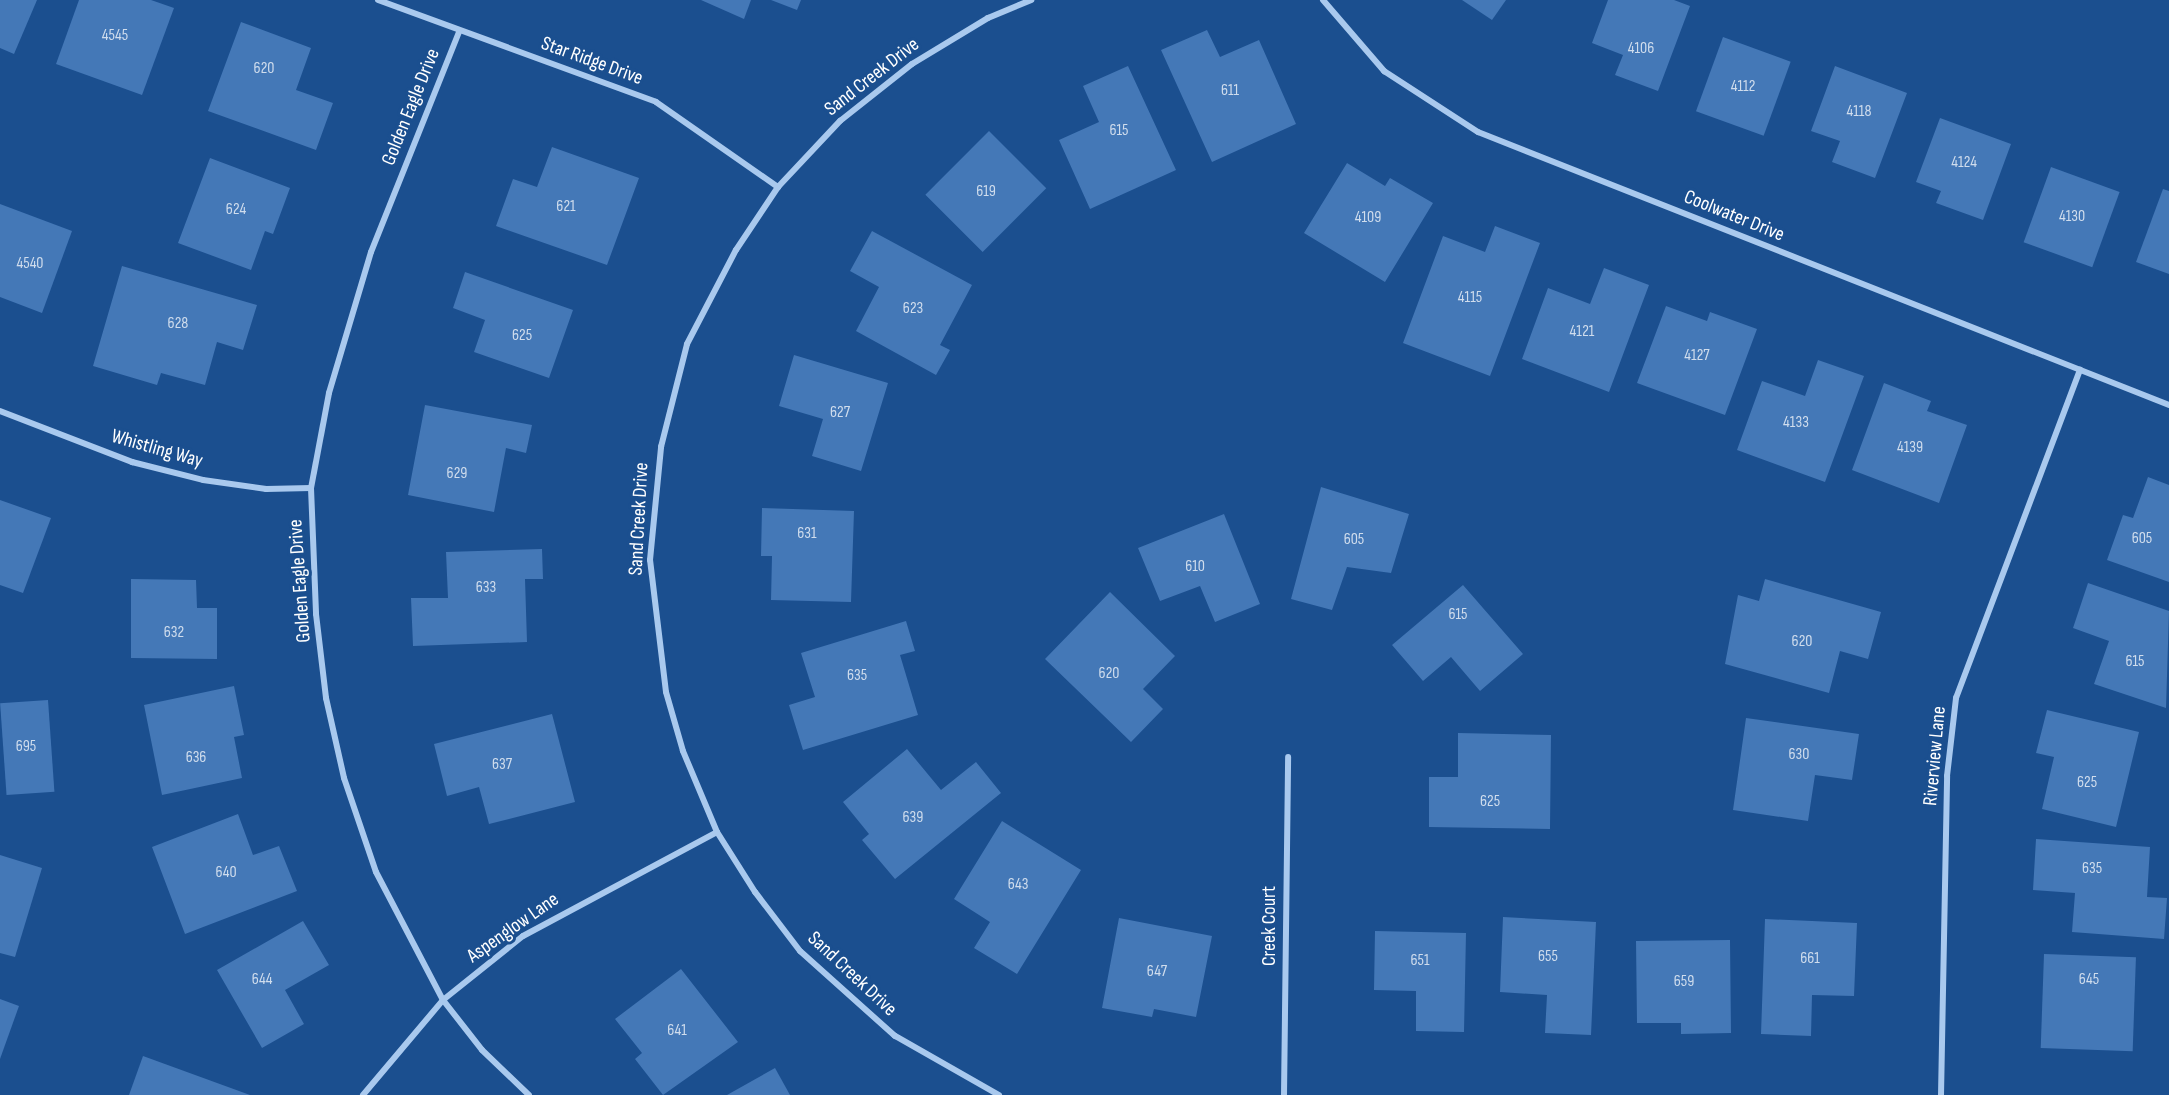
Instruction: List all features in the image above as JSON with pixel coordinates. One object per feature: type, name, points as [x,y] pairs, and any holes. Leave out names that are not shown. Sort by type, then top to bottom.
[{"type":"street","name":"Star Ridge Drive","points":[[378,0],[459,32],[656,102],[778,187]]},
{"type":"street","name":"Sand Creek Drive","points":[[999,1095],[895,1036],[800,951],[717,832],[666,692],[650,560],[653,500],[672,392],[687,344],[736,250],[778,187],[840,121],[912,64],[988,18],[1031,0]]},
{"type":"street","name":"Coolwater Drive","points":[[1323,0],[1384,71],[1478,132],[2169,405]]},
{"type":"street","name":"Golden Eagle Drive","points":[[459,32],[350,314],[311,488],[320,645],[344,778],[376,872],[443,999],[482,1050],[530,1095]]},
{"type":"street","name":"Riverview Lane","points":[[1941,1095],[1947,776],[1956,698],[1966,658],[2080,370]]},
{"type":"street","name":"Whistling Way","points":[[0,411],[132,462],[203,480],[311,488]]},
{"type":"street","name":"Creek Court","points":[[1284,1095],[1288,758]]},
{"type":"street","name":"Aspenglow Lane","points":[[363,1095],[443,999],[523,936],[620,879],[717,832]]},
{"type":"building","points":[[0,0],[37,0],[14,54],[0,48]]},
{"type":"building","points":[[79,0],[151,0],[174,8],[142,95],[56,64]]},
{"type":"building","points":[[701,0],[751,0],[744,19]]},
{"type":"building","points":[[771,0],[801,0],[797,10]]},
{"type":"building","points":[[1462,0],[1506,0],[1492,20]]},
{"type":"building","points":[[1608,0],[1674,0],[1690,6],[1658,91],[1615,75],[1623,55],[1592,43]]},
{"type":"building","points":[[241,22],[311,48],[296,90],[333,103],[316,150],[208,111]]},
{"type":"building","points":[[1207,30],[1220,57],[1259,40],[1296,124],[1212,162],[1161,50]]},
{"type":"building","points":[[1723,37],[1791,62],[1764,136],[1696,111]]},
{"type":"building","points":[[1128,66],[1176,170],[1090,209],[1059,140],[1099,122],[1083,86]]},
{"type":"building","points":[[1835,66],[1907,93],[1875,178],[1832,162],[1840,141],[1811,131]]},
{"type":"building","points":[[1940,118],[2011,144],[1983,220],[1936,203],[1941,191],[1916,182]]},
{"type":"building","points":[[989,131],[1046,188],[983,252],[925,195]]},
{"type":"building","points":[[552,147],[639,178],[607,265],[496,226],[513,179],[537,187]]},
{"type":"building","points":[[210,158],[290,188],[273,234],[265,231],[251,270],[178,243]]},
{"type":"building","points":[[1347,163],[1385,186],[1390,178],[1433,203],[1385,282],[1304,233]]},
{"type":"building","points":[[2051,167],[2120,192],[2092,267],[2024,242]]},
{"type":"building","points":[[2163,189],[2169,191],[2169,274],[2136,262]]},
{"type":"building","points":[[0,204],[72,231],[42,313],[0,297]]},
{"type":"building","points":[[1495,226],[1540,243],[1490,376],[1403,343],[1443,236],[1485,252]]},
{"type":"building","points":[[872,231],[972,285],[940,345],[950,350],[936,375],[856,331],[879,287],[850,271]]},
{"type":"building","points":[[122,266],[257,305],[243,350],[217,342],[205,385],[161,373],[157,385],[93,366]]},
{"type":"building","points":[[1604,268],[1649,285],[1609,392],[1522,359],[1548,288],[1590,304]]},
{"type":"building","points":[[465,272],[573,310],[549,378],[474,352],[485,320],[453,308]]},
{"type":"building","points":[[1666,306],[1707,321],[1710,312],[1757,329],[1725,415],[1637,383]]},
{"type":"building","points":[[794,355],[888,383],[861,471],[812,456],[823,419],[779,406]]},
{"type":"building","points":[[1818,360],[1864,376],[1825,482],[1737,450],[1762,381],[1805,396]]},
{"type":"building","points":[[1884,383],[1931,401],[1927,411],[1967,425],[1939,503],[1852,470]]},
{"type":"building","points":[[425,405],[532,425],[526,453],[506,448],[494,512],[408,495]]},
{"type":"building","points":[[2148,477],[2169,485],[2169,582],[2107,560],[2123,515],[2133,518]]},
{"type":"building","points":[[1321,487],[1409,514],[1391,573],[1347,567],[1332,610],[1291,599]]},
{"type":"building","points":[[0,500],[51,518],[23,593],[0,585]]},
{"type":"building","points":[[762,508],[854,511],[851,602],[771,600],[772,556],[761,556]]},
{"type":"building","points":[[1224,514],[1260,604],[1215,622],[1200,586],[1160,601],[1138,548]]},
{"type":"building","points":[[542,549],[543,579],[525,579],[527,642],[413,646],[411,598],[448,598],[446,552]]},
{"type":"building","points":[[131,579],[196,580],[197,608],[217,608],[217,659],[131,658]]},
{"type":"building","points":[[1765,579],[1881,612],[1868,659],[1840,651],[1829,693],[1725,664],[1738,595],[1759,601]]},
{"type":"building","points":[[2088,583],[2169,611],[2166,708],[2094,684],[2109,641],[2073,628]]},
{"type":"building","points":[[1463,585],[1523,654],[1480,691],[1451,657],[1423,681],[1392,645]]},
{"type":"building","points":[[1110,592],[1175,656],[1143,689],[1163,709],[1131,742],[1045,659]]},
{"type":"building","points":[[906,621],[915,651],[900,655],[918,715],[803,750],[789,705],[815,697],[801,653]]},
{"type":"building","points":[[234,686],[244,735],[234,737],[242,778],[162,795],[144,705]]},
{"type":"building","points":[[48,700],[54,792],[7,795],[0,703]]},
{"type":"building","points":[[2047,710],[2139,732],[2116,827],[2042,809],[2054,757],[2036,753]]},
{"type":"building","points":[[552,714],[575,802],[489,824],[479,787],[447,796],[434,744]]},
{"type":"building","points":[[1746,718],[1859,734],[1852,780],[1815,775],[1808,821],[1733,810]]},
{"type":"building","points":[[1458,733],[1551,735],[1550,829],[1429,827],[1429,777],[1458,777]]},
{"type":"building","points":[[907,749],[941,790],[976,762],[1001,793],[895,879],[862,840],[869,834],[843,802]]},
{"type":"building","points":[[238,814],[253,855],[279,846],[297,891],[185,934],[152,847]]},
{"type":"building","points":[[1002,821],[1081,870],[1017,974],[974,948],[990,922],[954,899]]},
{"type":"building","points":[[2036,839],[2150,847],[2147,897],[2167,898],[2164,939],[2072,932],[2075,893],[2033,890]]},
{"type":"building","points":[[0,855],[42,868],[15,957],[0,953]]},
{"type":"building","points":[[1503,917],[1596,922],[1591,1035],[1545,1033],[1547,995],[1500,992]]},
{"type":"building","points":[[1119,918],[1212,936],[1196,1017],[1154,1009],[1152,1017],[1102,1008]]},
{"type":"building","points":[[1765,919],[1857,923],[1854,996],[1812,995],[1811,1036],[1761,1034]]},
{"type":"building","points":[[303,921],[329,965],[285,990],[304,1024],[262,1048],[217,970]]},
{"type":"building","points":[[1375,931],[1466,933],[1464,1032],[1416,1031],[1416,991],[1374,990]]},
{"type":"building","points":[[1730,940],[1731,1033],[1681,1034],[1681,1023],[1637,1023],[1636,941]]},
{"type":"building","points":[[2044,954],[2136,957],[2133,1051],[2041,1048]]},
{"type":"building","points":[[681,969],[738,1042],[663,1095],[635,1059],[642,1053],[615,1019]]},
{"type":"building","points":[[0,999],[19,1006],[0,1059]]},
{"type":"building","points":[[143,1056],[250,1095],[129,1095]]},
{"type":"building","points":[[775,1068],[790,1095],[727,1095]]}]
